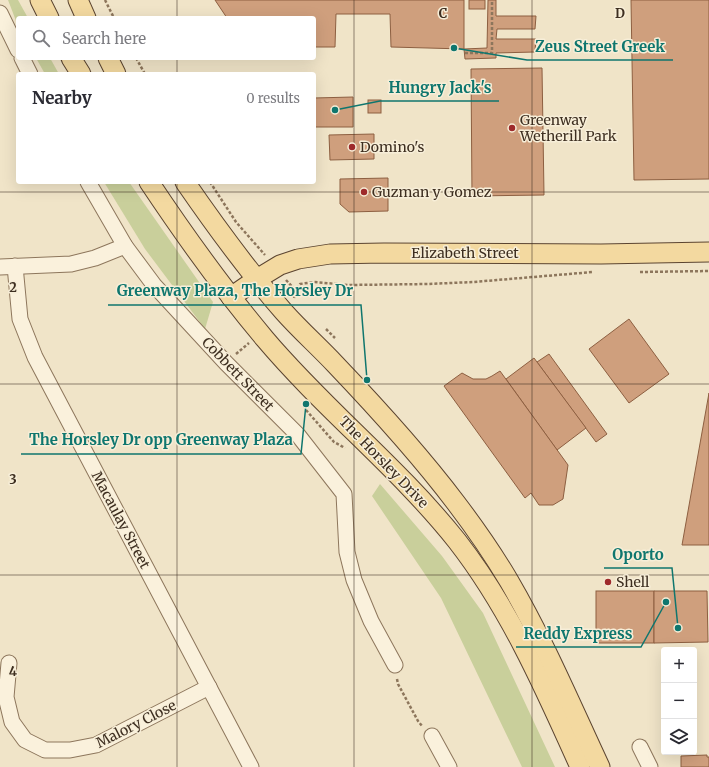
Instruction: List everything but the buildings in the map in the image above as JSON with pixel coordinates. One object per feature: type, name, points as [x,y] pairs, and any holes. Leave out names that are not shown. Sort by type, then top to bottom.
[{"type":"main road","points":[[40,0],[48,16]]},
{"type":"main road","points":[[78,0],[85,16]]},
{"type":"main road","points":[[72,60],[80,72]]},
{"type":"main road","points":[[109,60],[115,72]]},
{"type":"main road","name":"The Horsley Drive","points":[[149,184],[190,242],[264,338],[408,486],[458,543],[498,599],[529,658],[580,767]]},
{"type":"main road","name":"The Horsley Drive","points":[[186,184],[231,246],[284,312],[384,416],[430,469],[477,531],[494,556],[530,619],[550,658],[600,767]]},
{"type":"main road","name":"Elizabeth Street","points":[[231,297],[257,279],[280,266],[298,259],[330,254],[601,254],[709,252]]},
{"type":"street","points":[[0,13],[16,46]]},
{"type":"street","points":[[23,60],[29,72]]},
{"type":"street","name":"Cobbett Street","points":[[89,184],[125,246],[154,285],[226,363],[298,435],[344,494],[347,552],[354,580],[371,620],[395,665]]},
{"type":"street","points":[[0,267],[71,264],[96,258],[125,246]]},
{"type":"street","name":"Macaulay Street","points":[[15,266],[20,319],[35,357],[251,767]]},
{"type":"street","name":"Malory Close","points":[[9,663],[6,697],[12,722],[25,740],[45,750],[70,750],[96,746],[209,687]]},
{"type":"street","points":[[432,736],[449,767]]},
{"type":"street","points":[[640,747],[650,767]]},
{"type":"path","points":[[105,0],[113,16]]},
{"type":"path","points":[[464,53],[492,53],[492,0]]},
{"type":"path","points":[[137,60],[144,72]]},
{"type":"path","points":[[211,184],[236,222],[253,241]]},
{"type":"path","points":[[634,272],[709,271]]},
{"type":"path","points":[[295,304],[296,291],[300,284],[307,282],[348,284],[428,284],[594,272]]},
{"type":"path","points":[[321,325],[340,343]]},
{"type":"path","points":[[249,342],[253,348]]},
{"type":"path","points":[[304,408],[334,442],[346,449]]},
{"type":"path","points":[[395,665],[398,684],[418,721],[432,736]]},
{"type":"green space","points":[[8,0],[18,0],[27,16],[16,16],[16,21]]},
{"type":"green space","points":[[37,60],[51,60],[58,72],[44,72]]},
{"type":"green space","points":[[105,184],[130,184],[213,302],[205,329],[145,249]]},
{"type":"green space","points":[[380,484],[442,556],[483,613],[555,767],[522,767],[441,598],[372,496]]},
{"type":"place","name":"Zeus Street Greek","points":[[454,48]]},
{"type":"place","name":"Hungry Jack's","points":[[335,110]]},
{"type":"place","name":"Greenway Wetherill Park","points":[[512,128]]},
{"type":"place","name":"Domino's","points":[[352,147]]},
{"type":"place","name":"Guzman y Gomez","points":[[364,192]]},
{"type":"place","name":"Greenway Plaza, The Horsley Dr","points":[[367,380]]},
{"type":"place","name":"The Horsley Dr opp Greenway Plaza","points":[[306,404]]},
{"type":"place","name":"Shell","points":[[608,582]]},
{"type":"place","name":"Reddy Express","points":[[666,602]]},
{"type":"place","name":"Oporto","points":[[678,628]]}]
